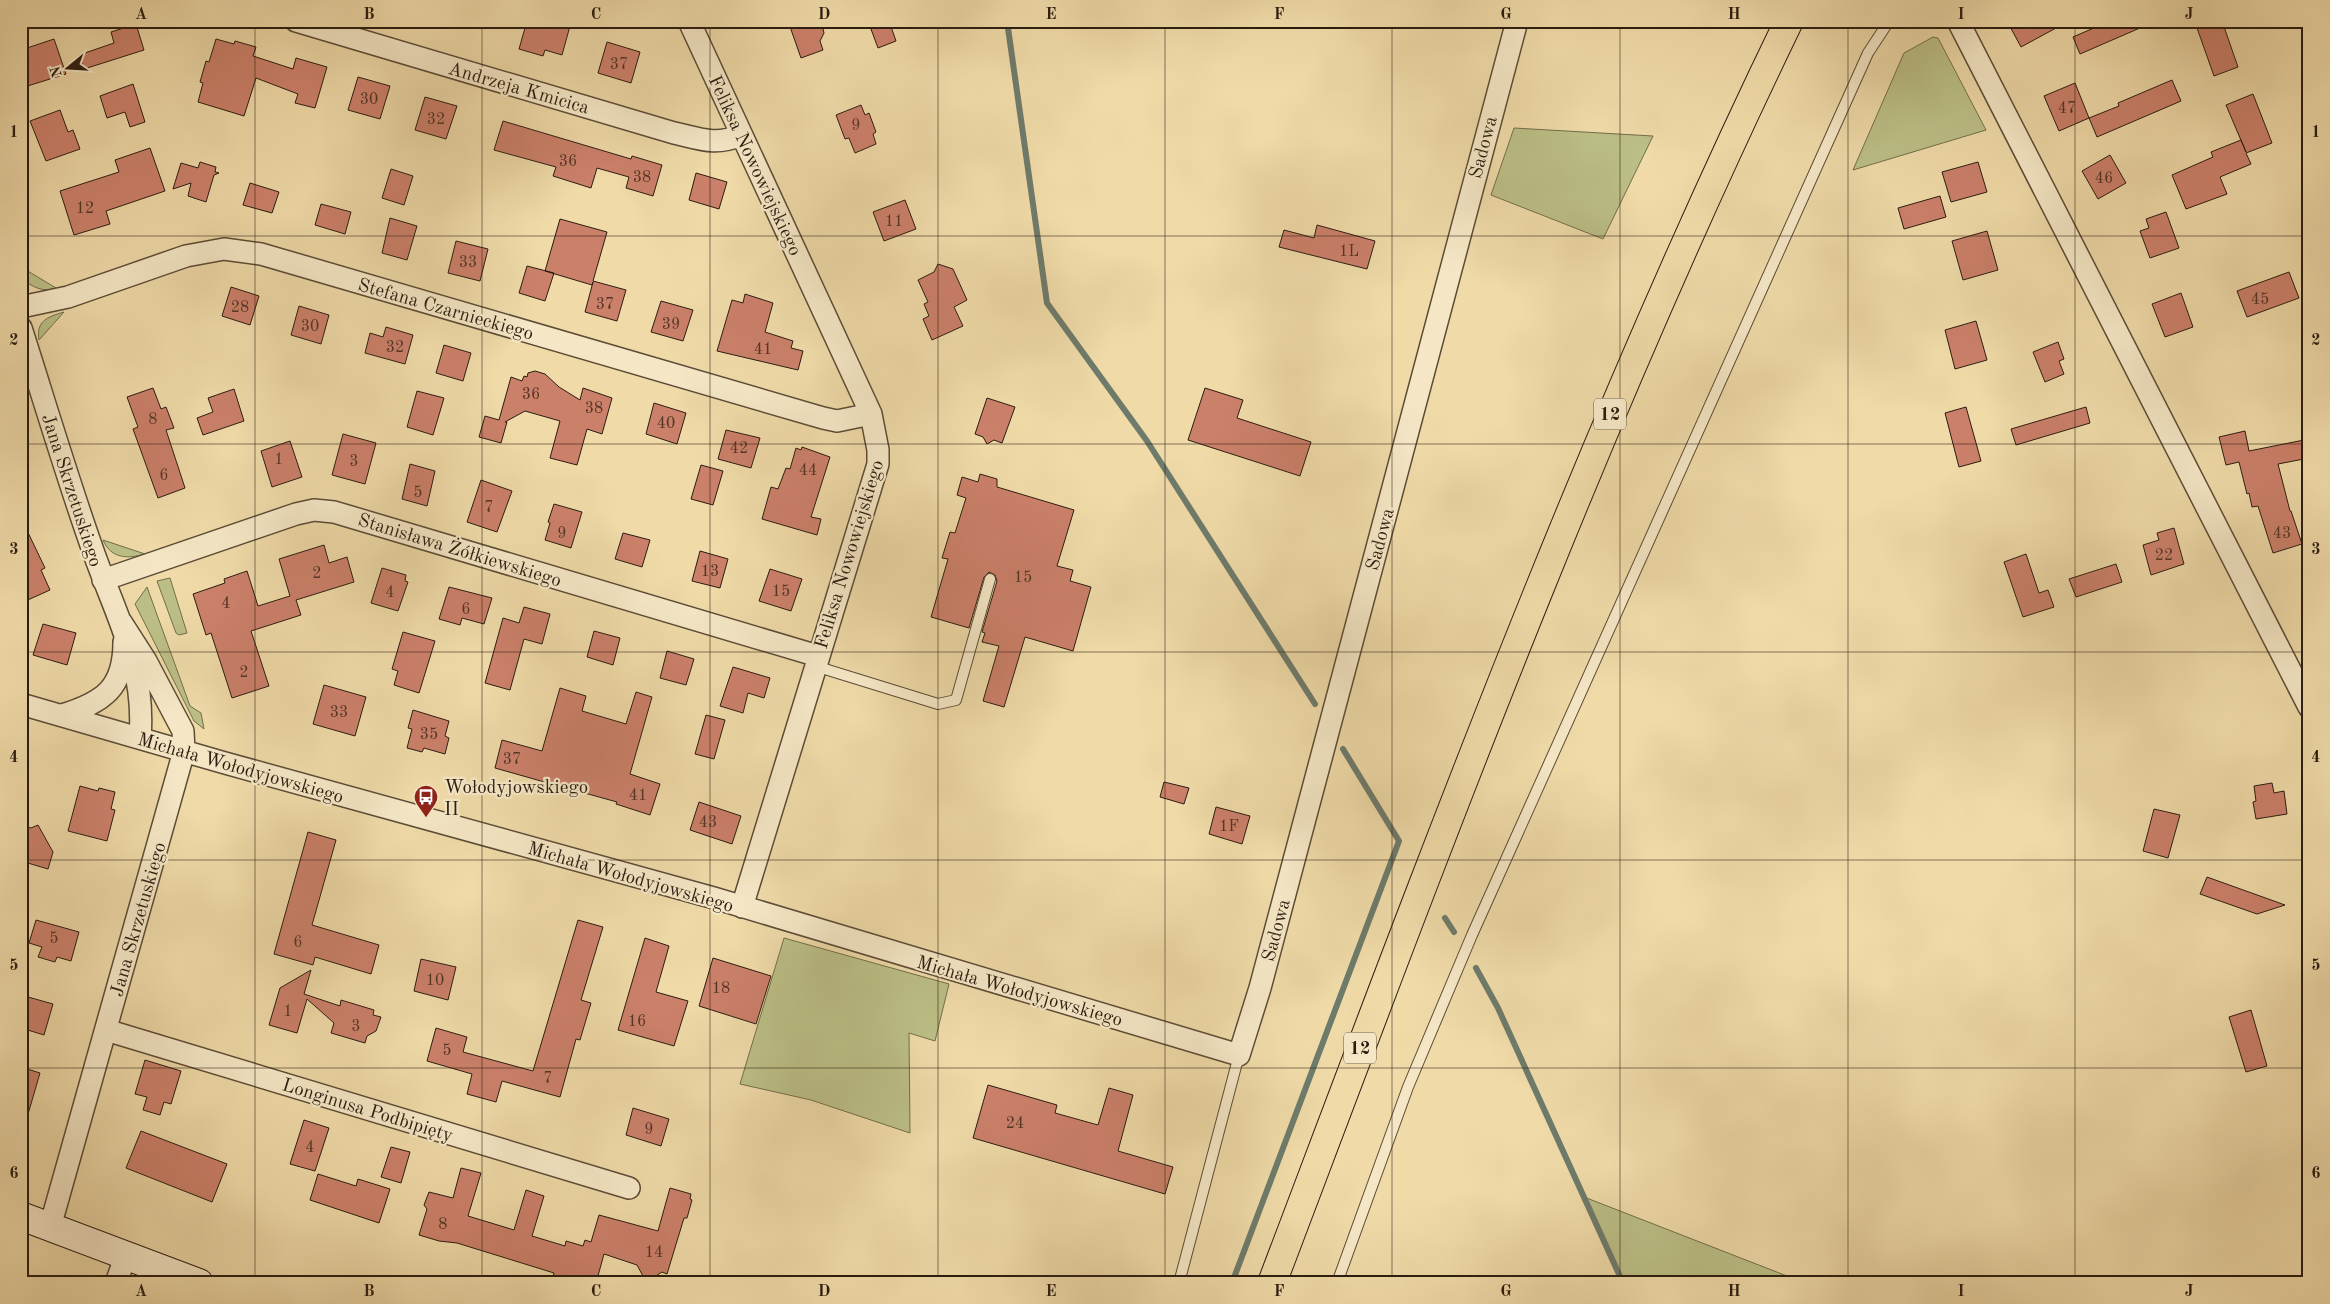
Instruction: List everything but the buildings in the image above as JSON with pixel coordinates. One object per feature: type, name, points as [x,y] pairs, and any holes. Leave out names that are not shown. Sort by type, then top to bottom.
[{"type":"highway","name":"12","points":[[1272,1283],[1449,814],[1553,552],[1656,309],[1789,21]]},
{"type":"main road","points":[[21,1216],[199,1283]]},
{"type":"street","name":"Andrzeja Kmicica","points":[[296,21],[674,133],[708,141],[725,142],[742,135]]},
{"type":"street","name":"Feliksa Nowowiejskiego","points":[[689,21],[762,175],[871,414],[878,450],[878,464],[816,660],[742,907]]},
{"type":"street","name":"Sadowa","points":[[1239,1055],[1262,978],[1517,21]]},
{"type":"street","points":[[1958,21],[2309,707]]},
{"type":"street","name":"Stefana Czarnieckiego","points":[[21,307],[68,297],[186,256],[224,249],[261,254],[823,418],[837,420],[871,414]]},
{"type":"street","name":"Jana Skrzetuskiego","points":[[21,328],[103,580],[129,645],[140,693],[140,738]]},
{"type":"street","name":"Stanisława Żółkiewskiego","points":[[103,580],[296,514],[314,510],[334,512],[816,660]]},
{"type":"street","name":"Jana Skrzetuskiego","points":[[62,716],[86,708],[101,699],[112,689],[120,677],[124,643],[121,622]]},
{"type":"street","name":"Jana Skrzetuskiego","points":[[50,1227],[184,751],[183,731],[146,660],[121,622]]},
{"type":"street","name":"Michała Wołodyjowskiego","points":[[21,704],[742,907],[1239,1055]]},
{"type":"street","name":"Longinusa Podbipięty","points":[[106,1030],[629,1188]]},
{"type":"street","points":[[116,1283],[126,1255]]},
{"type":"lane","points":[[1337,1283],[1408,1087],[1472,935],[1864,61],[1889,21]]},
{"type":"lane","points":[[816,660],[938,704],[956,700],[990,579]]},
{"type":"lane","points":[[1179,1283],[1239,1055]]},
{"type":"green space","points":[[1933,37],[1938,38],[1986,130],[1853,170],[1904,53]]},
{"type":"green space","points":[[1514,128],[1653,136],[1603,239],[1491,195]]},
{"type":"green space","points":[[21,267],[58,289],[47,290],[29,284],[21,277]]},
{"type":"green space","points":[[64,312],[39,340],[41,324],[48,318]]},
{"type":"green space","points":[[103,540],[145,554],[126,557],[115,554],[106,546]]},
{"type":"green space","points":[[170,578],[187,633],[179,635],[176,633],[157,581]]},
{"type":"green space","points":[[147,587],[190,706],[201,713],[204,729],[194,721],[135,604]]},
{"type":"green space","points":[[784,938],[949,984],[935,1041],[909,1033],[910,1133],[811,1100],[740,1084]]},
{"type":"green space","points":[[1584,1197],[1805,1283],[1623,1283]]},
{"type":"waterway","points":[[1007,21],[1047,303],[1147,441],[1315,704]]},
{"type":"waterway","points":[[1232,1283],[1399,841],[1343,749]]},
{"type":"waterway","points":[[1445,918],[1454,932]]},
{"type":"waterway","points":[[1476,968],[1498,1008],[1623,1283]]},
{"type":"place","name":"Wołodyjowskiego II","points":[[426,818]]}]
